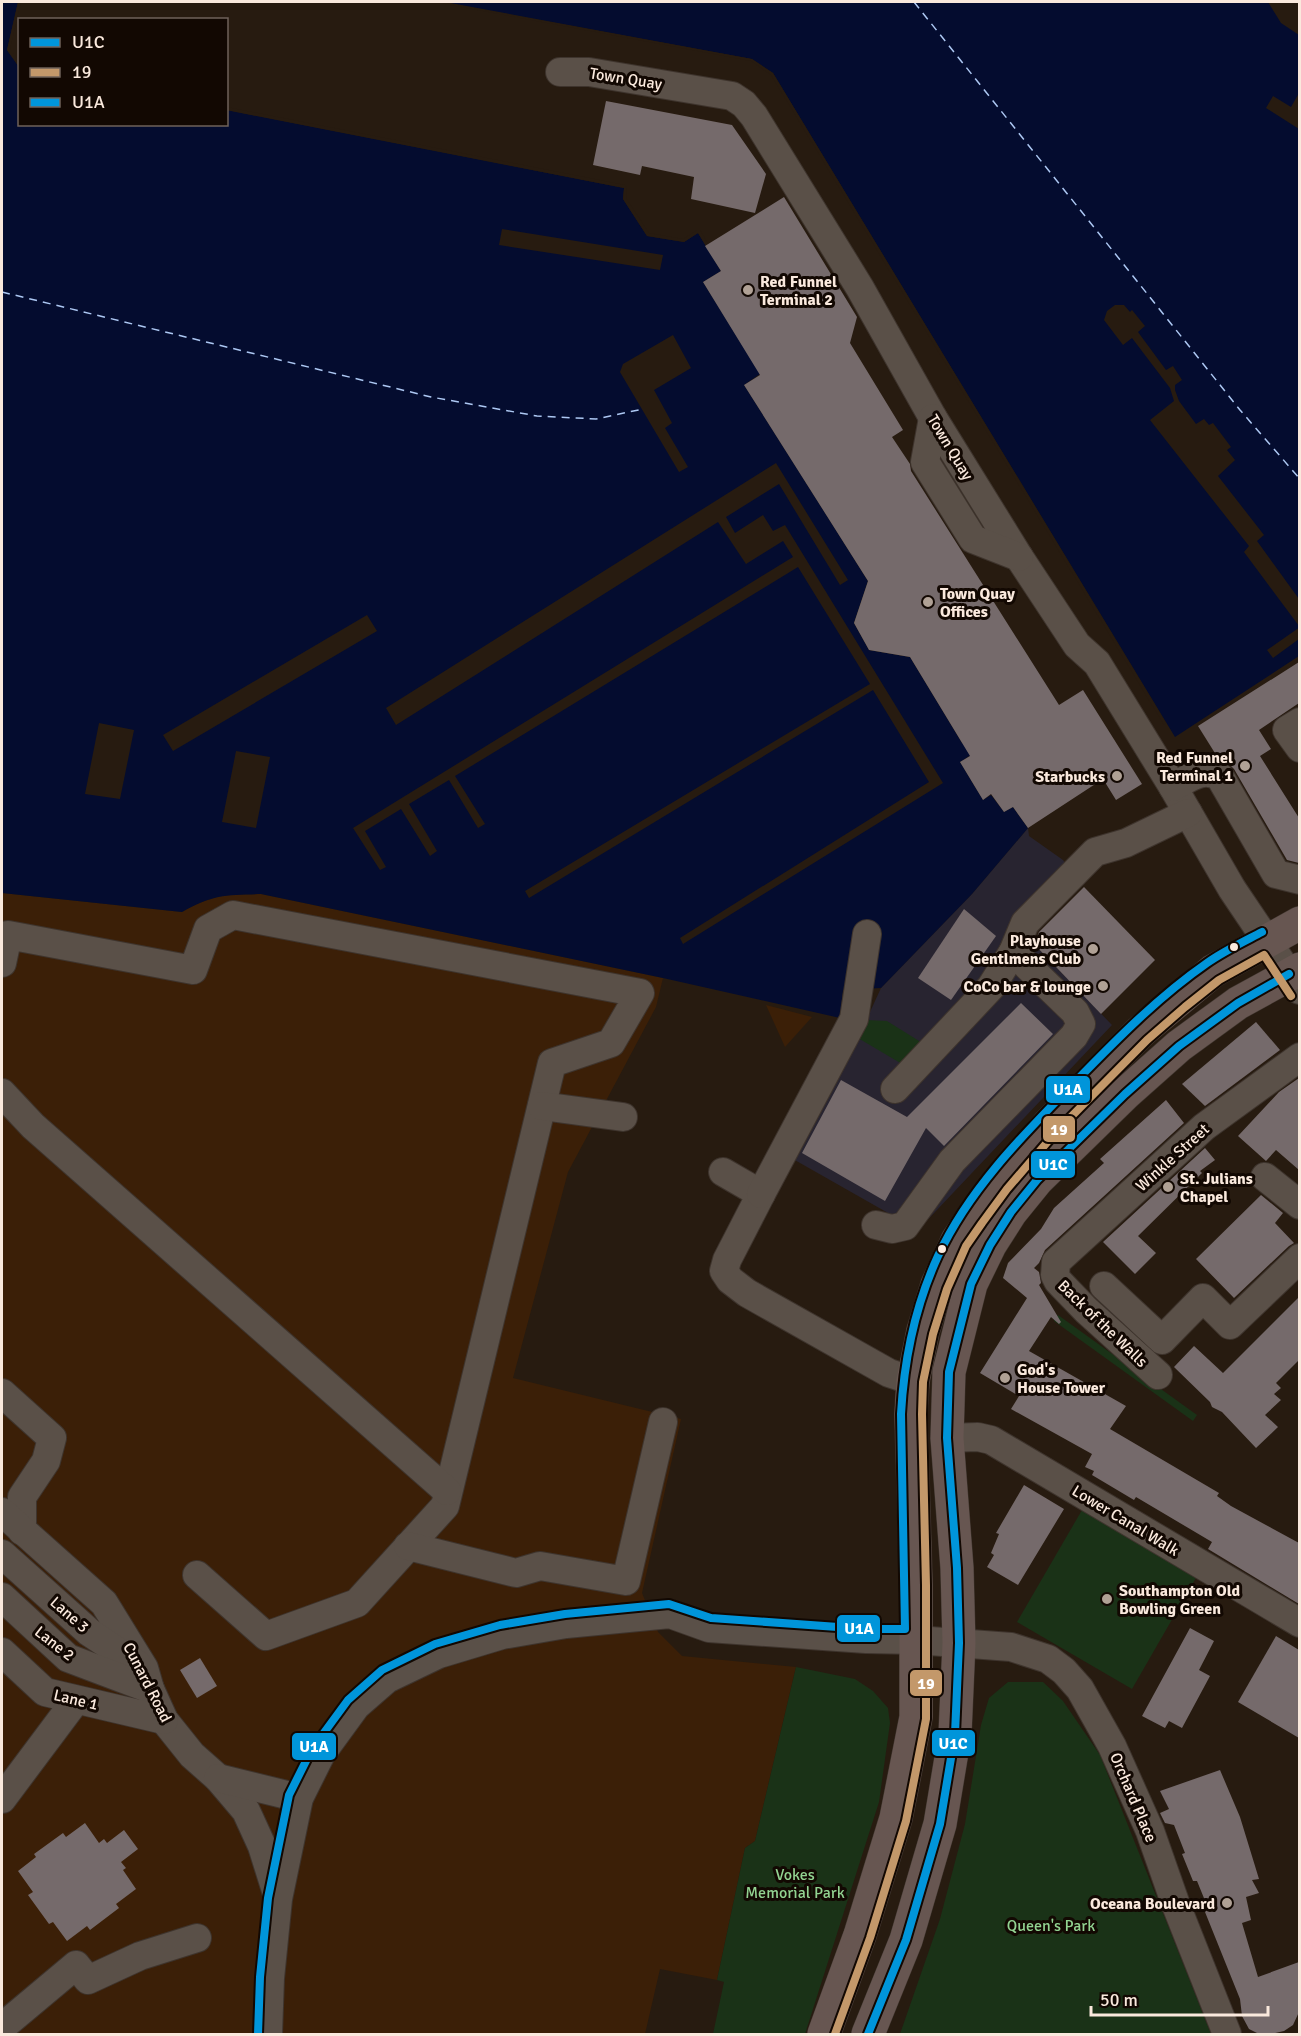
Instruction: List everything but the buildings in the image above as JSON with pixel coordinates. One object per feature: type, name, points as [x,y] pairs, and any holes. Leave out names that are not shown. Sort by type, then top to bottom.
[{"type":"main road","points":[[824,2034],[860,1935],[896,1818],[916,1717],[911,1414],[913,1381],[924,1330],[938,1285],[957,1241],[999,1182],[1048,1125],[1140,1032],[1213,971],[1299,923]]},
{"type":"main road","points":[[868,2034],[906,1940],[940,1824],[955,1734],[959,1643],[957,1568],[947,1438],[949,1372],[971,1284],[990,1245],[1011,1212],[1037,1180],[1125,1094],[1179,1046],[1238,1003],[1296,978]]},
{"type":"street","name":"Town Quay","points":[[560,72],[589,72],[732,96],[744,104],[754,116],[861,288],[933,418],[1019,557],[1077,645],[1097,663],[1173,787],[1232,890],[1296,978]]},
{"type":"street","points":[[1299,722],[1287,730],[1299,748]]},
{"type":"street","points":[[1173,787],[1202,771],[1220,777],[1276,874],[1299,880]]},
{"type":"street","points":[[895,1089],[991,987],[1013,952],[1025,923],[1095,852],[1126,843],[1188,813]]},
{"type":"street","points":[[2,963],[8,935],[193,970],[208,929],[233,915],[640,993],[611,1043],[552,1063],[445,1506],[357,1603],[266,1636],[198,1575]]},
{"type":"street","points":[[867,934],[854,1019],[761,1194],[727,1260],[724,1271],[730,1280],[747,1293],[889,1374],[913,1381]]},
{"type":"street","points":[[876,1225],[892,1229],[905,1226],[952,1161],[1074,1036],[1081,1024],[1075,1012],[1013,952]]},
{"type":"street","name":"Winkle Street","points":[[1055,1267],[1060,1257],[1204,1127],[1299,1058]]},
{"type":"street","points":[[2,1094],[33,1126],[447,1491]]},
{"type":"street","points":[[542,1106],[623,1117]]},
{"type":"street","points":[[723,1172],[761,1194]]},
{"type":"street","points":[[1265,1177],[1299,1205]]},
{"type":"street","points":[[1104,1286],[1162,1340],[1203,1298],[1230,1325],[1299,1258]]},
{"type":"street","name":"Back of the Walls","points":[[1055,1267],[1058,1281],[1086,1310],[1150,1368],[1162,1340]]},
{"type":"street","points":[[2,1393],[52,1438],[46,1461],[22,1497],[22,1531]]},
{"type":"street","points":[[408,1546],[516,1573],[540,1566],[626,1581],[663,1422]]},
{"type":"street","name":"Lower Canal Walk","points":[[947,1438],[978,1437],[991,1440],[1299,1623]]},
{"type":"street","name":"Cunard Road","points":[[2,1512],[104,1603],[147,1678],[164,1720],[192,1755],[218,1778],[246,1811],[262,1846],[278,1899]]},
{"type":"street","name":"Lane 3","points":[[2,1554],[89,1632],[147,1678]]},
{"type":"street","name":"Lane 2","points":[[2,1597],[68,1658],[147,1678]]},
{"type":"street","name":"Orchard Place","points":[[299,1798],[321,1754],[356,1706],[387,1679],[439,1654],[502,1635],[566,1624],[670,1614],[709,1628],[1011,1647],[1048,1659],[1064,1671],[1080,1689],[1113,1746],[1150,1831],[1176,1905],[1227,2034]]},
{"type":"street","name":"Lane 1","points":[[2,1652],[45,1692],[164,1720]]},
{"type":"street","points":[[2,1800],[76,1700]]},
{"type":"street","name":"Cunard Road","points":[[218,1778],[299,1798]]},
{"type":"street","points":[[268,2034],[270,1978],[278,1899],[299,1798]]},
{"type":"street","points":[[2,2027],[76,1965],[88,1980],[140,1956],[197,1938]]},
{"type":"shaded area","points":[[1028,828],[1029,836],[1063,860],[1079,882],[1027,937],[1112,1025],[918,1230],[793,1159],[858,1038],[881,988],[972,894]]},
{"type":"shaded area","points":[[2,893],[182,912],[196,904],[222,895],[261,894],[663,978],[656,1007],[568,1172],[513,1378],[681,1419],[642,1593],[658,1632],[682,1656],[796,1667],[755,1841],[745,1848],[717,1980],[660,1969],[645,2034],[2,2034]]},
{"type":"shaded area","points":[[766,1005],[812,1017],[785,1047]]},
{"type":"green space","points":[[866,1020],[887,1021],[924,1044],[902,1064],[858,1038]]},
{"type":"green space","points":[[1058,1315],[1197,1415],[1193,1421],[1054,1321]]},
{"type":"green space","name":"Southampton Old Bowling Green","points":[[1082,1510],[1197,1576],[1132,1689],[1017,1622]]},
{"type":"green space","name":"Vokes Memorial Park","points":[[796,1667],[855,1679],[873,1691],[888,1708],[890,1723],[879,1802],[805,2034],[713,2034],[724,1982],[717,1980],[745,1848],[755,1841]]},
{"type":"green space","name":"Queen's Park","points":[[1008,1682],[1043,1682],[1063,1701],[1100,1755],[1211,2034],[900,2034],[940,1919],[965,1824],[981,1725],[989,1698]]},
{"type":"water","points":[[2,2],[18,2],[7,50],[18,66],[18,126],[228,126],[228,110],[624,188],[623,199],[647,236],[684,242],[698,233],[721,271],[760,375],[745,385],[868,581],[854,623],[869,650],[910,657],[962,743],[973,737],[971,780],[983,799],[991,794],[1013,807],[1028,828],[972,894],[881,988],[843,990],[840,1018],[663,978],[261,894],[220,897],[182,912],[2,893]]},
{"type":"water","points":[[445,2],[1299,2],[1299,656],[1175,737],[773,73],[752,59]]},
{"type":"pier","points":[[18,2],[21,2],[10,49],[18,59],[18,66],[7,50]]},
{"type":"pier","points":[[442,2],[752,59],[773,73],[1166,723],[1164,725],[771,75],[751,61]]},
{"type":"pier","points":[[1268,2],[1299,2],[1299,35],[1281,23]]},
{"type":"pier","points":[[1299,93],[1299,129],[1266,108],[1273,96],[1291,107]]},
{"type":"pier","points":[[228,107],[625,185],[626,198],[649,233],[683,239],[700,230],[724,271],[723,274],[707,283],[763,374],[748,386],[871,580],[857,623],[871,647],[912,655],[964,740],[974,734],[983,748],[982,752],[964,763],[984,796],[993,792],[1005,808],[1015,804],[1031,826],[1028,828],[1013,807],[1004,812],[991,795],[983,800],[960,762],[980,749],[973,737],[963,744],[910,657],[869,650],[854,623],[868,581],[744,385],[760,374],[703,282],[721,271],[698,233],[684,242],[647,236],[623,199],[624,188],[228,110]]},
{"type":"pier","points":[[502,229],[663,255],[660,270],[499,245]]},
{"type":"pier","points":[[1115,305],[1124,305],[1130,312],[1132,310],[1145,326],[1138,332],[1166,370],[1173,366],[1182,380],[1175,385],[1179,401],[1196,424],[1204,419],[1209,425],[1213,423],[1231,447],[1227,450],[1235,460],[1218,476],[1264,535],[1257,541],[1299,599],[1299,626],[1244,552],[1249,546],[1150,420],[1174,401],[1170,388],[1132,338],[1123,345],[1104,320],[1107,311]]},
{"type":"pier","points":[[673,335],[691,368],[654,390],[672,423],[665,428],[688,467],[679,472],[620,372],[623,364]]},
{"type":"pier","points":[[776,463],[848,580],[840,585],[779,484],[726,517],[735,533],[763,515],[773,531],[785,525],[943,783],[683,944],[680,938],[929,782],[873,690],[529,898],[525,891],[870,684],[798,567],[455,776],[485,824],[478,828],[449,780],[409,804],[437,851],[430,856],[401,809],[365,831],[386,867],[380,870],[353,828],[793,557],[783,541],[746,564],[718,522],[396,725],[386,708]]},
{"type":"pier","points":[[367,615],[377,631],[173,751],[163,735]]},
{"type":"pier","points":[[1300,627],[1299,639],[1273,658],[1267,650]]},
{"type":"pier","points":[[99,723],[134,730],[120,799],[85,794]]},
{"type":"pier","points":[[236,751],[270,757],[256,828],[222,822]]},
{"type":"ferry route","points":[[914,2],[1240,410],[1300,479]]},
{"type":"ferry route","points":[[2,292],[431,397],[537,416],[596,419],[643,409]]},
{"type":"transit line","name":"U1A","points":[[258,2034],[260,1977],[268,1898],[289,1795],[312,1749],[348,1700],[382,1670],[435,1644],[500,1625],[565,1614],[669,1604],[711,1618],[866,1629],[905,1629],[901,1414],[912,1333],[923,1294],[938,1256],[965,1208],[999,1163],[1106,1050],[1189,976],[1220,954],[1262,932]]},
{"type":"transit line","name":"19","points":[[835,2034],[870,1938],[906,1821],[926,1719],[923,1382],[933,1334],[947,1289],[966,1246],[1007,1189],[1056,1132],[1147,1040],[1185,1007],[1219,980],[1264,955],[1291,996]]},
{"type":"transit line","name":"U1C","points":[[868,2034],[906,1940],[940,1824],[955,1734],[959,1643],[957,1568],[947,1438],[949,1372],[971,1284],[990,1245],[1011,1212],[1037,1180],[1125,1094],[1179,1046],[1238,1003],[1289,974]]},
{"type":"place","name":"Red Funnel Terminal 2","points":[[748,290]]},
{"type":"place","name":"Town Quay Offices","points":[[928,602]]},
{"type":"place","name":"Red Funnel Terminal 1","points":[[1245,766]]},
{"type":"place","name":"Starbucks","points":[[1117,776]]},
{"type":"place","name":"Playhouse Gentlmens Club","points":[[1093,949]]},
{"type":"place","name":"CoCo bar & lounge","points":[[1103,986]]},
{"type":"place","name":"St. Julians Chapel","points":[[1168,1187]]},
{"type":"place","name":"God's House Tower","points":[[1005,1378]]},
{"type":"place","name":"Southampton Old Bowling Green","points":[[1107,1599]]},
{"type":"place","name":"Oceana Boulevard","points":[[1227,1903]]}]
